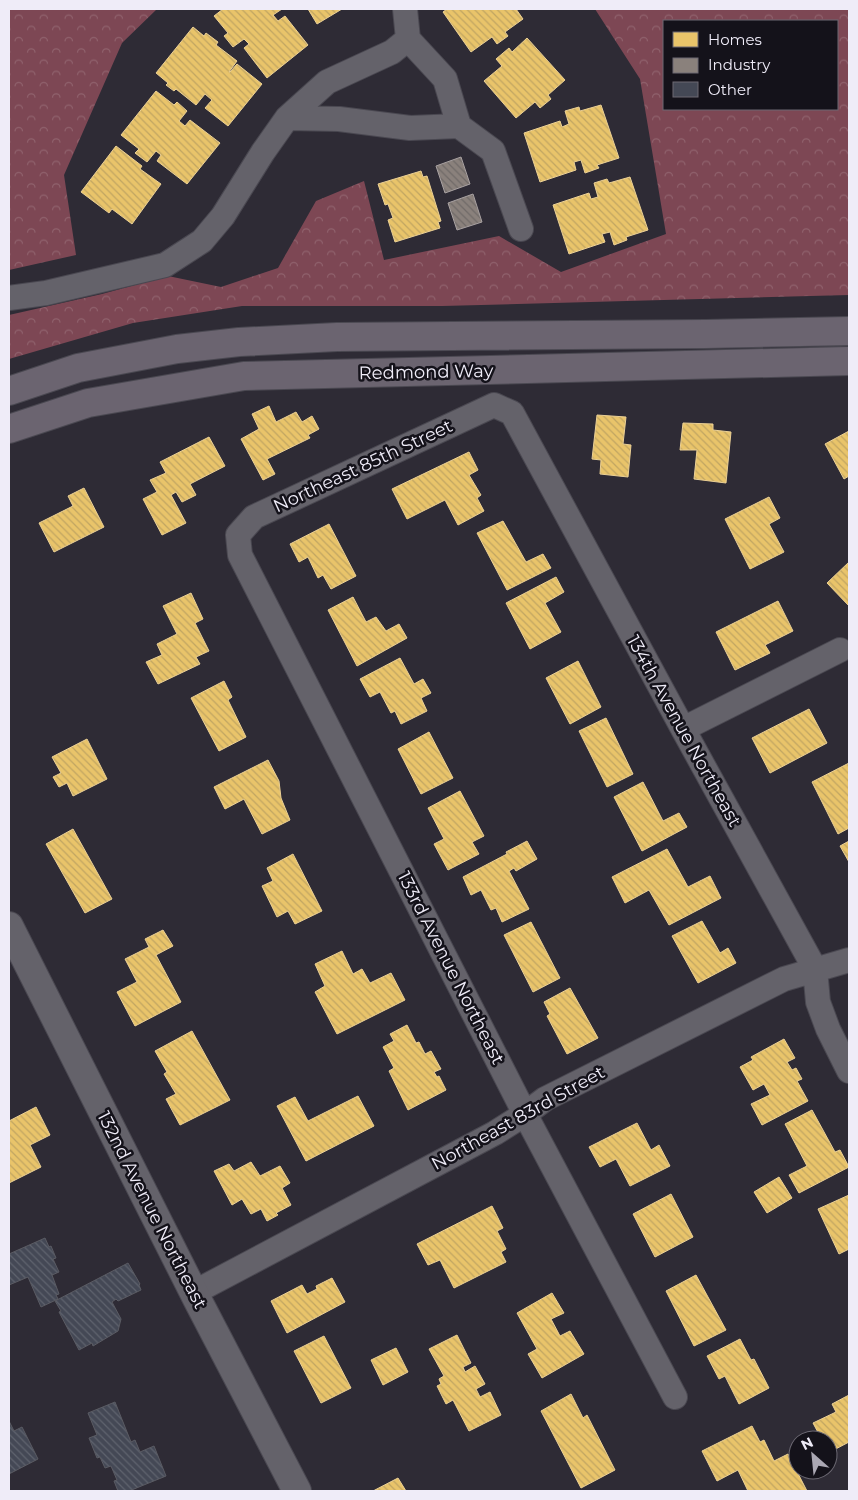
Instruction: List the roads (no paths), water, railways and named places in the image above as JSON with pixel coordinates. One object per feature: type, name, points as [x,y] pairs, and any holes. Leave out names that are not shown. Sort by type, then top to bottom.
[{"type":"main road","name":"Redmond Way","points":[[9,391],[78,368],[176,349],[239,342],[337,336],[849,331]]},
{"type":"main road","name":"Redmond Way","points":[[9,429],[88,403],[244,376],[849,361]]},
{"type":"main road","name":"132nd Avenue Northeast","points":[[9,926],[193,1292],[297,1491]]},
{"type":"street","points":[[405,9],[408,39],[445,80],[459,126],[493,151],[521,229]]},
{"type":"street","points":[[9,298],[64,289],[165,265],[202,241],[223,216],[263,152],[287,118],[327,82],[392,52],[408,39]]},
{"type":"street","points":[[287,118],[339,119],[410,128],[459,126]]},
{"type":"street","name":"Northeast 85th Street","points":[[238,535],[254,517],[494,405]]},
{"type":"street","name":"134th Avenue Northeast","points":[[494,405],[512,413],[815,969],[818,1002],[828,1029],[849,1071]]},
{"type":"street","name":"133rd Avenue Northeast","points":[[238,535],[240,555],[525,1114],[675,1397]]},
{"type":"street","points":[[683,729],[840,650]]},
{"type":"street","name":"Northeast 83rd Street","points":[[193,1292],[495,1134],[545,1099],[562,1090],[784,979],[849,960]]}]
